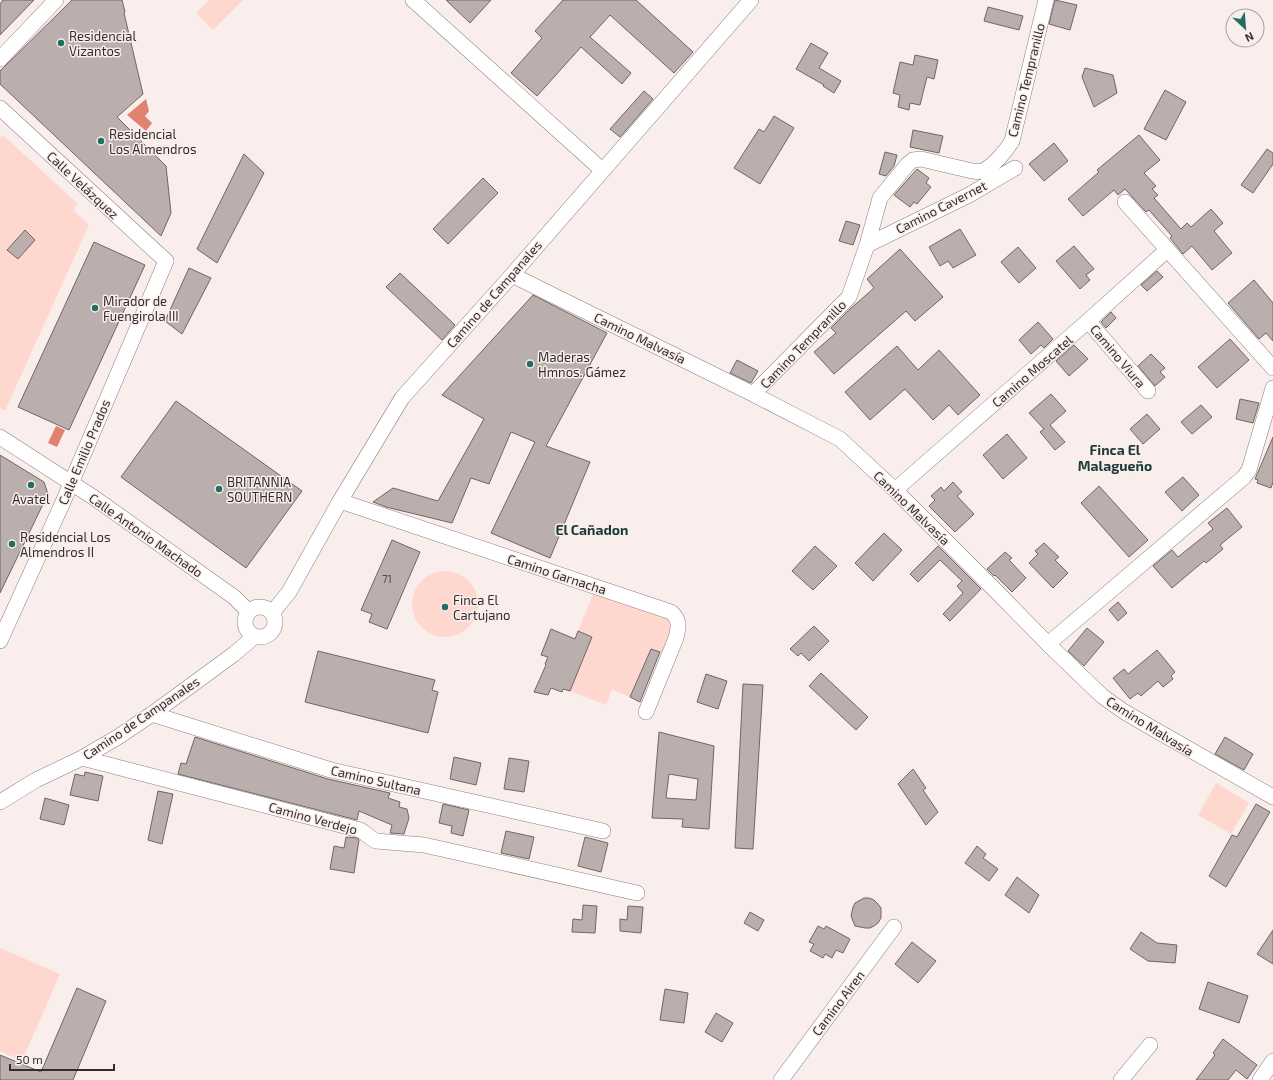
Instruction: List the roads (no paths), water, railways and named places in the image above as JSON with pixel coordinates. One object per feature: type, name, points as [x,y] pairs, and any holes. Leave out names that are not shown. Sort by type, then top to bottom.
[{"type":"street","points":[[0,59],[56,0]]},
{"type":"street","points":[[413,0],[602,170]]},
{"type":"street","name":"Camino de Campanales","points":[[272,613],[289,592],[340,501],[402,398],[512,275],[751,0]]},
{"type":"street","name":"Camino Tempranillo","points":[[753,394],[849,297],[867,245],[880,198],[908,164],[913,160],[921,159],[980,172],[987,169],[1006,151],[1012,141],[1046,0]]},
{"type":"street","name":"Calle Velázquez","points":[[0,108],[166,261]]},
{"type":"street","name":"Camino Cavernet","points":[[867,245],[969,195],[1014,168]]},
{"type":"street","points":[[1125,202],[1273,368]]},
{"type":"street","name":"Camino Moscatel","points":[[895,490],[1167,250]]},
{"type":"street","name":"Calle Emilio Prados","points":[[0,641],[71,483],[166,261]]},
{"type":"street","name":"Camino Malvasía","points":[[512,275],[753,394],[840,439],[895,490],[1048,644],[1102,696],[1123,711],[1273,797]]},
{"type":"street","name":"Camino Viura","points":[[1088,321],[1148,391]]},
{"type":"street","points":[[1048,644],[1244,477],[1249,470],[1273,388]]},
{"type":"street","name":"Calle Antonio Machado","points":[[0,437],[93,498],[234,597],[249,612]]},
{"type":"street","name":"Camino Garnacha","points":[[340,501],[671,612],[676,616],[679,629],[646,712]]},
{"type":"street","points":[[258,607],[264,607],[272,613],[276,622],[273,632],[265,637],[254,637],[247,631],[245,627],[246,616],[249,612],[258,607]]},
{"type":"street","name":"Camino de Campanales","points":[[0,802],[36,780],[82,758],[152,714],[234,654],[254,637]]},
{"type":"street","name":"Camino Sultana","points":[[152,714],[331,770],[603,831]]},
{"type":"street","name":"Camino Verdejo","points":[[82,758],[360,830],[376,841],[424,845],[637,893]]},
{"type":"street","name":"Camino Airen","points":[[781,1080],[894,927]]},
{"type":"street","points":[[1121,1080],[1150,1045]]},
{"type":"street","points":[[1260,1080],[1273,1061]]},
{"type":"place","name":"Residencial Vizantos","points":[[61,43]]},
{"type":"place","name":"Residencial Los Almendros","points":[[101,141]]},
{"type":"place","name":"Mirador de Fuengirola III","points":[[95,308]]},
{"type":"place","name":"Maderas Hmnos. Gámez","points":[[530,364]]},
{"type":"place","name":"Avatel","points":[[31,485]]},
{"type":"place","name":"BRITANNIA SOUTHERN","points":[[219,489]]},
{"type":"place","name":"Residencial Los Almendros II","points":[[12,544]]},
{"type":"place","name":"Finca El Cartujano","points":[[445,607]]},
{"type":"district","name":"Finca El Malagueño","points":[[1115,458]]},
{"type":"district","name":"El Cañadon","points":[[592,529]]}]
